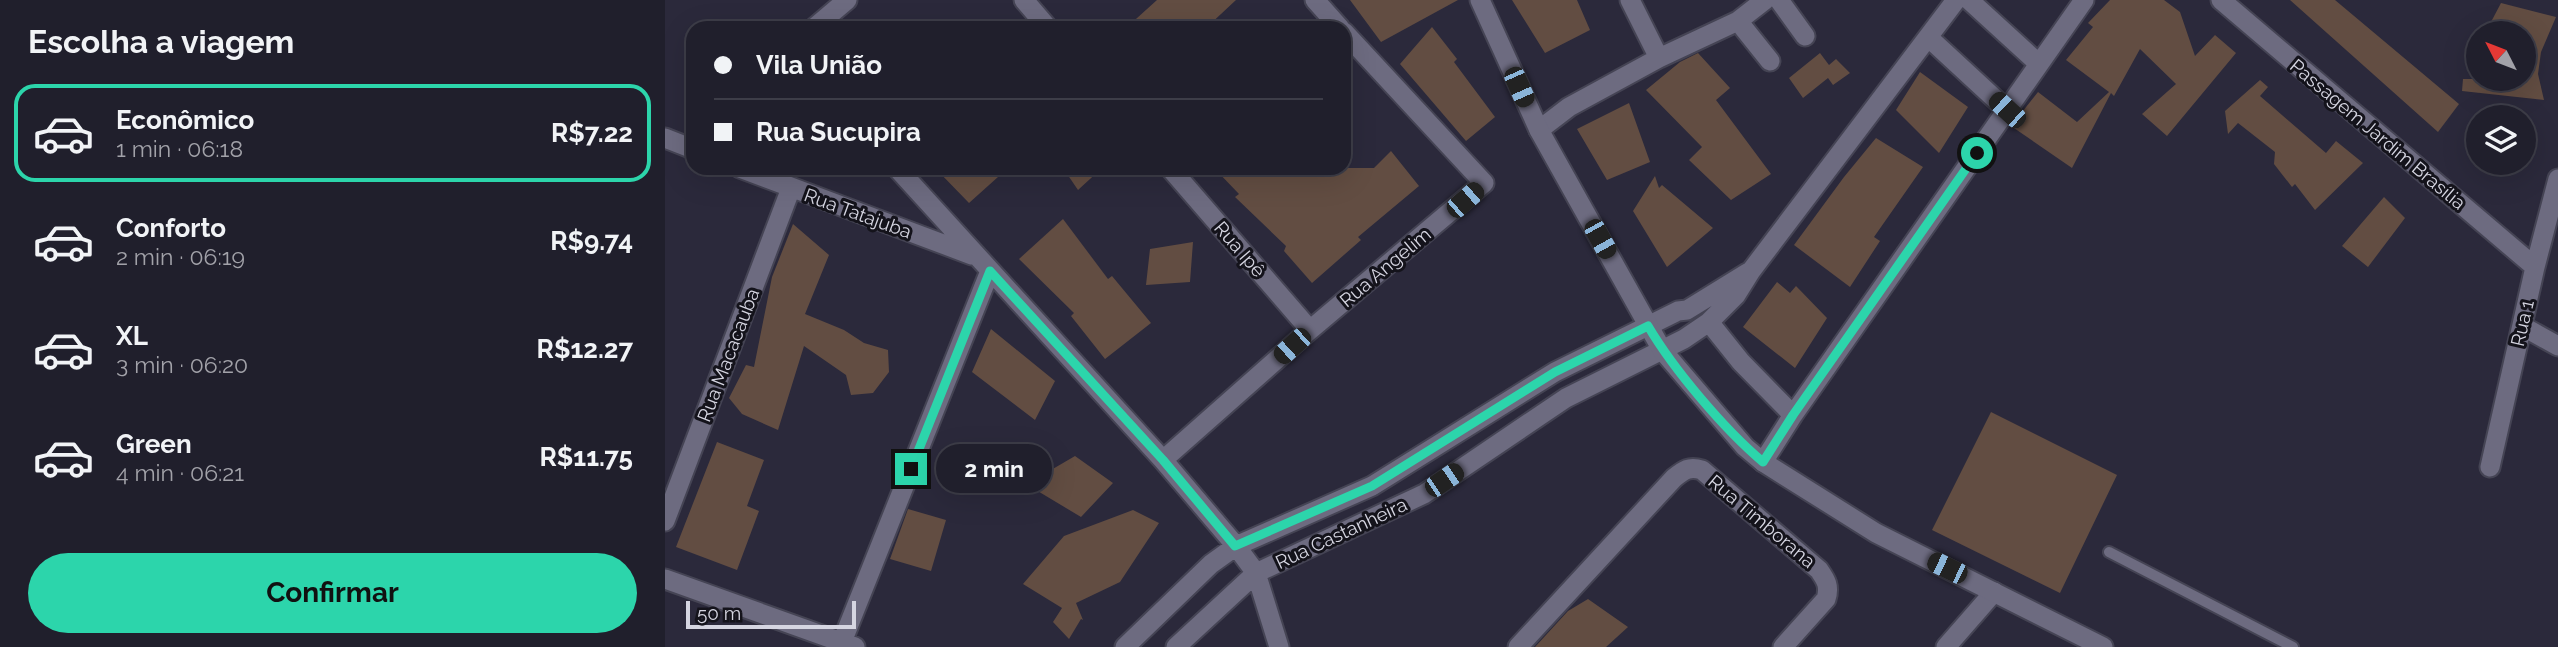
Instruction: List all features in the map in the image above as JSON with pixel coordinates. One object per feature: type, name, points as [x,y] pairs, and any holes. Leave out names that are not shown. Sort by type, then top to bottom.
[{"type":"street","points":[[822,21],[846,0]]},
{"type":"street","points":[[1024,0],[1042,21]]},
{"type":"street","points":[[1315,0],[1334,21]]},
{"type":"street","points":[[1480,0],[1539,130],[1648,326],[1662,349],[1745,447],[1763,462],[1876,533],[2103,647]]},
{"type":"street","points":[[1630,0],[1659,58]]},
{"type":"street","points":[[1539,130],[1569,107],[1659,58],[1738,21],[1765,0]]},
{"type":"street","points":[[1779,0],[1805,36]]},
{"type":"street","name":"Rua Castanheira","points":[[1176,647],[1256,573],[1424,494],[1566,398],[1684,339],[1709,322],[1736,295],[1751,271],[1956,0]]},
{"type":"street","points":[[1969,0],[2039,64]]},
{"type":"street","points":[[1763,462],[1793,415],[2084,0]]},
{"type":"street","name":"Passagem Jardim Brasília","points":[[2221,0],[2535,267]]},
{"type":"street","points":[[1738,21],[1770,61]]},
{"type":"street","points":[[1928,37],[2007,110]]},
{"type":"street","name":"Rua Angelim","points":[[1163,460],[1310,330],[1484,183],[1351,40]]},
{"type":"street","points":[[665,138],[686,146]]},
{"type":"street","name":"Rua Tatajuba","points":[[758,175],[983,264]]},
{"type":"street","points":[[903,175],[1163,460],[1235,546],[1256,573],[1279,647]]},
{"type":"street","name":"Rua Ipê","points":[[1176,175],[1310,330]]},
{"type":"street","name":"Rua 1","points":[[2490,467],[2535,267],[2558,180]]},
{"type":"street","name":"Rua Macacauba","points":[[665,521],[791,188]]},
{"type":"street","points":[[665,579],[846,645],[983,264]]},
{"type":"street","name":"Rua Castanheira","points":[[1125,647],[1211,564],[1235,546],[1372,486],[1555,372],[1678,311],[1687,310],[1751,271]]},
{"type":"street","points":[[1709,322],[1741,362],[1793,415]]},
{"type":"street","points":[[2522,326],[2558,345]]},
{"type":"street","points":[[1555,372],[1566,398]]},
{"type":"street","name":"Rua Timborana","points":[[1518,647],[1674,478],[1684,470],[1694,467],[1702,470],[1808,561],[1827,581],[1829,591],[1826,599],[1783,647]]},
{"type":"street","points":[[1946,647],[1994,592]]},
{"type":"lane","points":[[2109,552],[2293,647]]},
{"type":"building","points":[[1157,0],[1236,0],[1214,21],[1134,21]]},
{"type":"building","points":[[1350,0],[1458,0],[1381,42]]},
{"type":"building","points":[[1512,0],[1577,0],[1590,30],[1545,53]]},
{"type":"building","points":[[2110,0],[2164,0],[2180,12],[2195,56],[2215,35],[2236,53],[2167,136],[2142,114],[2176,84],[2140,49],[2114,96],[2111,93],[2072,168],[2011,126],[2038,92],[2077,122],[2109,92],[2066,60],[2093,27],[2088,23]]},
{"type":"building","points":[[2290,0],[2335,0],[2459,104],[2438,132]]},
{"type":"building","points":[[2501,3],[2556,17],[2541,52],[2538,74],[2544,100],[2462,91],[2463,79],[2466,79],[2466,91],[2536,91],[2536,21],[2492,21]]},
{"type":"building","points":[[1432,27],[1457,59],[1454,62],[1495,117],[1466,141],[1400,64]]},
{"type":"building","points":[[1698,53],[1730,88],[1716,100],[1771,174],[1731,200],[1689,160],[1702,147],[1646,90],[1680,62]]},
{"type":"building","points":[[1820,53],[1829,65],[1836,59],[1850,73],[1833,85],[1828,78],[1803,98],[1789,78]]},
{"type":"building","points":[[1920,72],[1968,107],[1939,153],[1896,110]]},
{"type":"building","points":[[2260,80],[2268,87],[2260,96],[2326,153],[2336,141],[2363,163],[2315,210],[2295,184],[2292,187],[2274,164],[2275,152],[2238,123],[2228,134],[2225,111]]},
{"type":"building","points":[[1629,103],[1650,162],[1607,180],[1577,129]]},
{"type":"building","points":[[1876,138],[1923,167],[1874,237],[1880,241],[1850,287],[1794,245]]},
{"type":"building","points":[[1391,151],[1419,186],[1358,237],[1361,240],[1312,283],[1284,251],[1286,246],[1235,197],[1239,194],[1221,175],[1351,175],[1351,168],[1374,168]]},
{"type":"building","points":[[942,175],[1000,175],[969,203]]},
{"type":"building","points":[[1068,175],[1094,175],[1078,190]]},
{"type":"building","points":[[1655,176],[1659,188],[1662,185],[1713,228],[1667,267],[1633,211]]},
{"type":"building","points":[[2384,197],[2405,218],[2368,267],[2342,246]]},
{"type":"building","points":[[1063,219],[1108,279],[1112,276],[1151,323],[1105,359],[1071,316],[1074,313],[1019,259]]},
{"type":"building","points":[[793,224],[829,255],[805,314],[844,330],[864,343],[888,350],[889,372],[873,393],[851,395],[846,375],[804,346],[778,430],[742,414],[729,398],[746,365],[754,367],[772,277]]},
{"type":"building","points":[[1193,242],[1190,282],[1146,285],[1150,249]]},
{"type":"building","points":[[1777,282],[1790,293],[1796,286],[1827,318],[1795,368],[1743,327]]},
{"type":"building","points":[[991,329],[1055,381],[1035,420],[972,372]]},
{"type":"building","points":[[1991,412],[2117,475],[2060,593],[1932,530]]},
{"type":"building","points":[[717,442],[764,460],[747,506],[759,511],[737,570],[676,547]]},
{"type":"building","points":[[1075,456],[1113,483],[1081,517],[986,460],[1051,470]]},
{"type":"building","points":[[908,509],[946,520],[931,571],[890,559]]},
{"type":"building","points":[[1133,510],[1159,523],[1120,582],[1076,603],[1083,620],[1081,619],[1069,639],[1053,622],[1062,608],[1023,584],[1064,536]]},
{"type":"building","points":[[1588,599],[1628,627],[1606,647],[1535,647],[1568,611]]},
{"type":"route","points":[[911,469],[990,271],[1163,460],[1235,546],[1372,486],[1555,372],[1648,326],[1662,349],[1701,396],[1745,447],[1763,462],[1977,153]]}]
